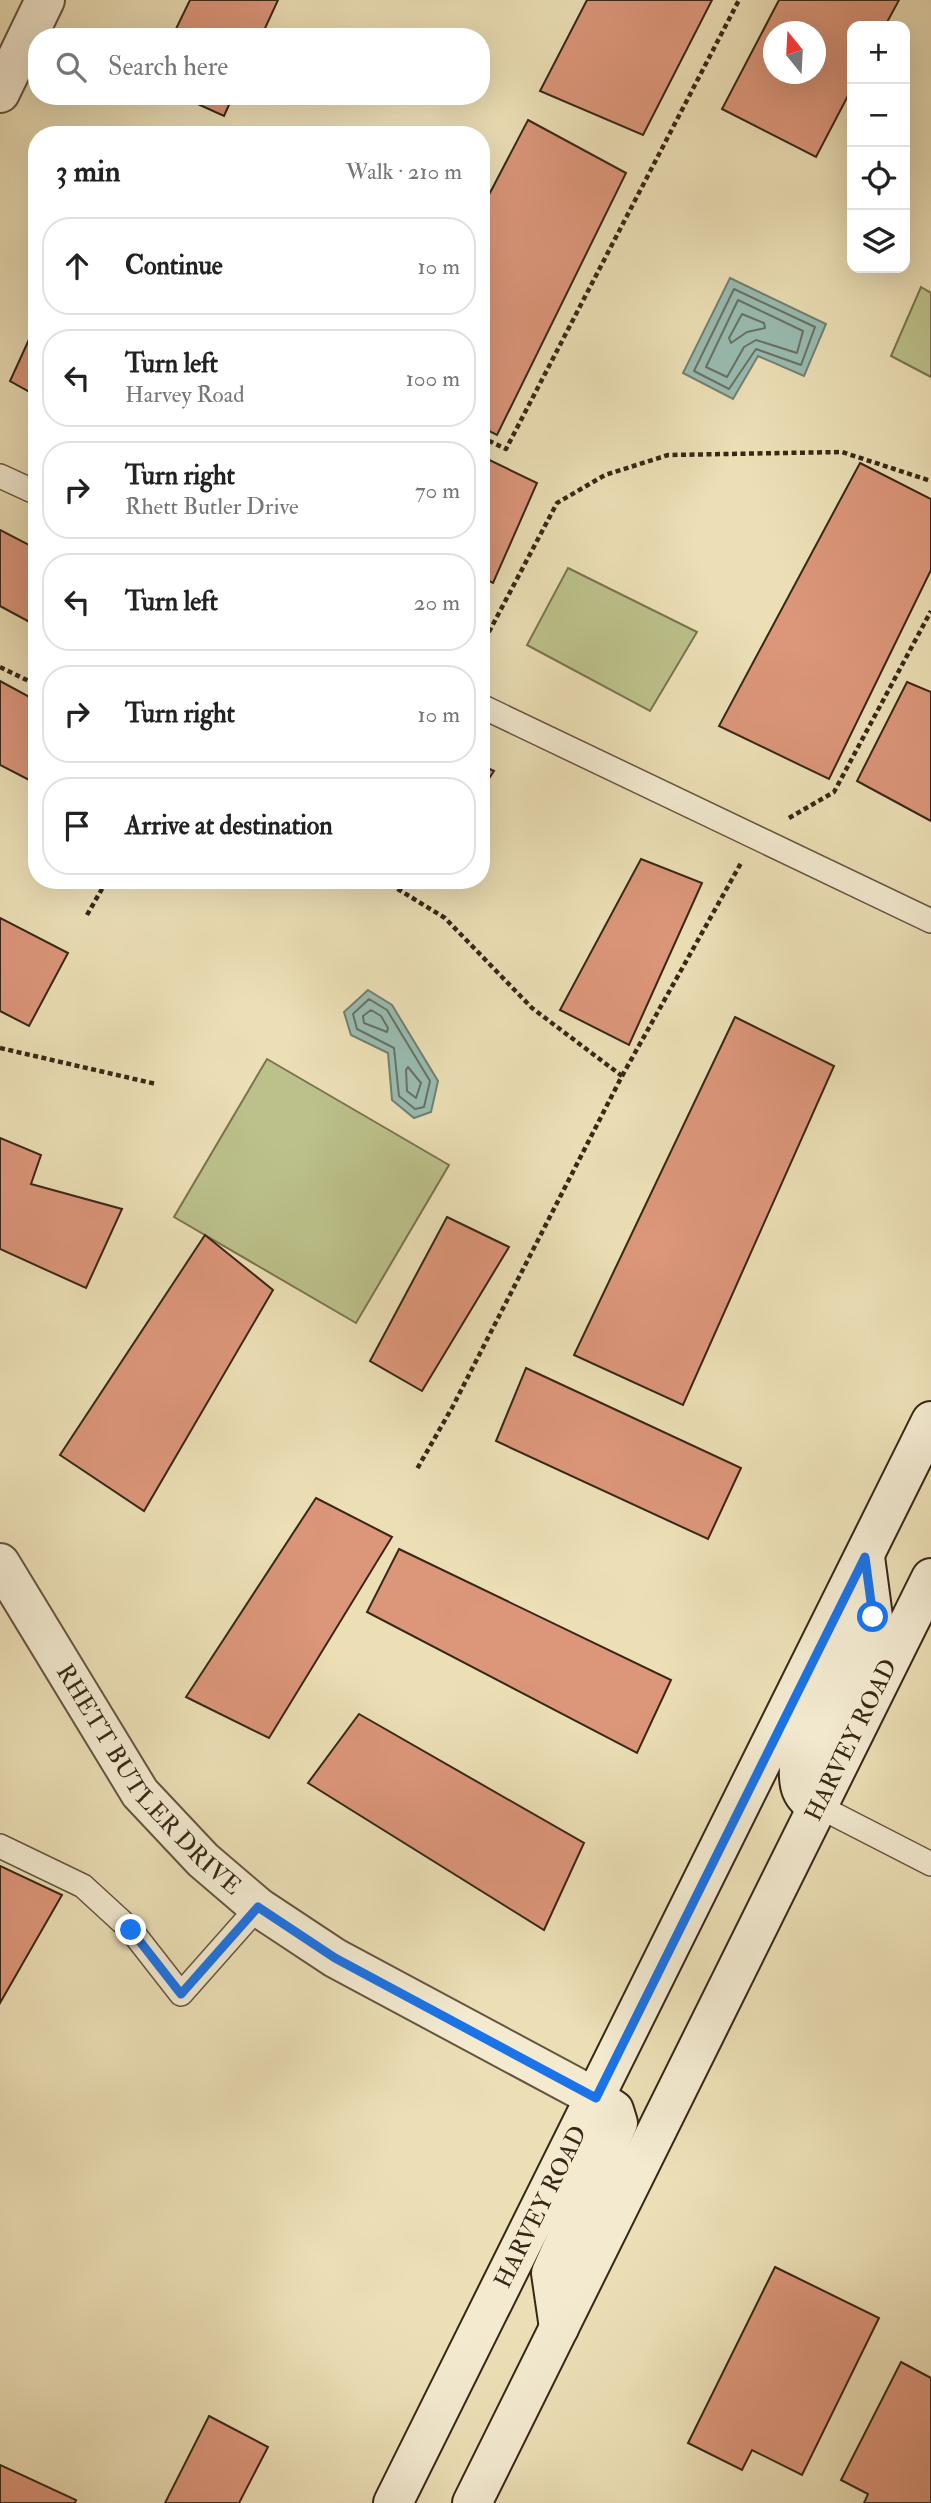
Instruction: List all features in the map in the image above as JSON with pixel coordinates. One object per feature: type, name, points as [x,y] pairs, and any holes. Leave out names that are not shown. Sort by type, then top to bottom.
[{"type":"main road","points":[[31,28],[45,0]]},
{"type":"main road","points":[[0,93],[28,35]]},
{"type":"main road","name":"HARVEY ROAD","points":[[393,2503],[931,1421]]},
{"type":"main road","points":[[818,1806],[808,1801],[798,1785],[799,1766],[873,1617],[865,1557]]},
{"type":"main road","name":"RHETT BUTLER DRIVE","points":[[0,1563],[140,1793],[203,1860],[258,1907],[335,1958],[596,2098]]},
{"type":"main road","name":"HARVEY ROAD","points":[[472,2503],[931,1578]]},
{"type":"main road","points":[[559,2328],[551,2273],[618,2123],[614,2110],[596,2098]]},
{"type":"lane","points":[[0,476],[28,490]]},
{"type":"lane","points":[[490,710],[931,921]]},
{"type":"lane","points":[[818,1806],[931,1864]]},
{"type":"lane","points":[[0,1846],[83,1886],[131,1930],[181,1994],[258,1907]]},
{"type":"path","points":[[490,441],[506,449],[739,0]]},
{"type":"path","points":[[490,630],[557,503],[605,475],[668,455],[842,452],[931,481]]},
{"type":"path","points":[[0,667],[28,681]]},
{"type":"path","points":[[87,915],[102,889]]},
{"type":"path","points":[[398,889],[445,918],[532,1008],[622,1076],[453,1406],[417,1469]]},
{"type":"path","points":[[0,1048],[156,1084]]},
{"type":"green space","points":[[921,287],[931,293],[931,377],[891,356]]},
{"type":"green space","points":[[568,568],[697,632],[650,711],[527,645]]},
{"type":"green space","points":[[267,1059],[449,1165],[356,1323],[174,1217]]},
{"type":"water","points":[[730,278],[826,324],[804,376],[758,356],[733,399],[683,373]]},
{"type":"water","points":[[368,990],[392,1005],[438,1081],[431,1112],[414,1118],[392,1100],[388,1053],[351,1035],[344,1012]]},
{"type":"building","points":[[190,0],[278,0],[265,28],[176,28]]},
{"type":"building","points":[[587,0],[712,0],[643,135],[540,91]]},
{"type":"building","points":[[779,0],[899,0],[888,21],[847,21],[847,98],[816,157],[722,109],[763,31],[763,84],[826,84],[826,21],[768,21]]},
{"type":"building","points":[[200,105],[229,105],[224,116]]},
{"type":"building","points":[[528,120],[626,173],[497,435],[490,432],[490,193]]},
{"type":"building","points":[[28,342],[28,391],[10,381]]},
{"type":"building","points":[[490,460],[537,483],[493,583],[490,582]]},
{"type":"building","points":[[860,463],[931,499],[931,570],[829,779],[719,726]]},
{"type":"building","points":[[0,530],[28,544],[28,621],[0,606]]},
{"type":"building","points":[[0,681],[28,696],[28,779],[0,765]]},
{"type":"building","points":[[907,682],[931,692],[931,821],[857,781]]},
{"type":"building","points":[[641,859],[702,883],[629,1045],[560,1010]]},
{"type":"building","points":[[0,918],[68,953],[29,1026],[0,1011]]},
{"type":"building","points":[[735,1017],[834,1066],[683,1405],[574,1355]]},
{"type":"building","points":[[0,1138],[41,1155],[31,1184],[122,1209],[86,1288],[0,1249]]},
{"type":"building","points":[[447,1217],[509,1247],[422,1391],[370,1361]]},
{"type":"building","points":[[205,1235],[273,1290],[144,1511],[60,1455]]},
{"type":"building","points":[[526,1368],[741,1468],[708,1539],[496,1441]]},
{"type":"building","points":[[316,1498],[392,1537],[269,1738],[186,1697]]},
{"type":"building","points":[[399,1549],[671,1680],[637,1753],[367,1612]]},
{"type":"building","points":[[359,1714],[584,1843],[544,1930],[308,1783]]},
{"type":"building","points":[[0,1866],[62,1895],[0,2003]]},
{"type":"building","points":[[775,2267],[879,2318],[802,2475],[752,2450],[742,2470],[688,2443]]},
{"type":"building","points":[[901,2362],[931,2378],[931,2503],[864,2503],[868,2494],[841,2480]]},
{"type":"building","points":[[209,2416],[268,2447],[239,2503],[165,2503]]},
{"type":"building","points":[[0,2465],[76,2500],[75,2503],[0,2503]]},
{"type":"route","points":[[131,1930],[181,1994],[258,1907],[335,1958],[596,2098],[865,1557],[873,1617]]}]
